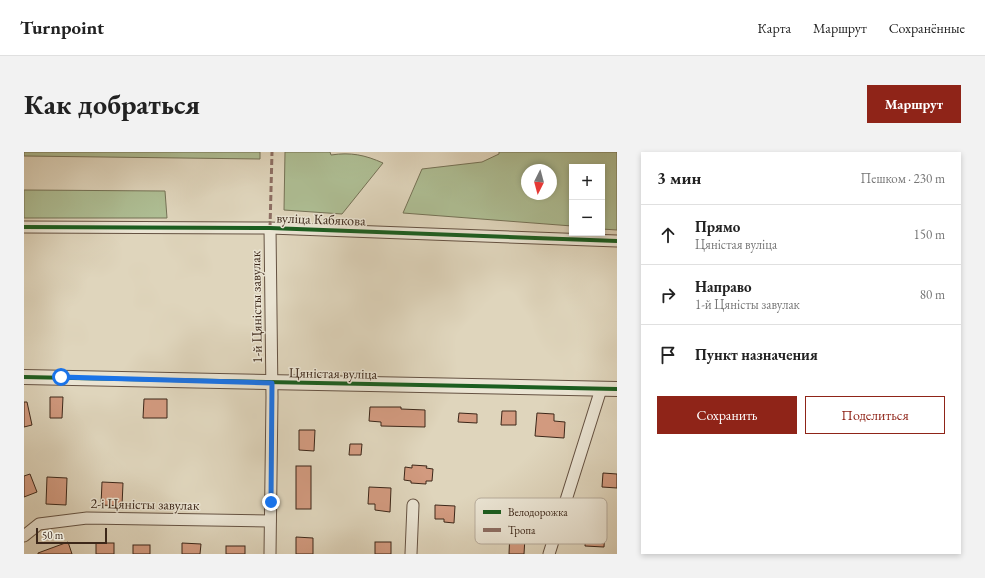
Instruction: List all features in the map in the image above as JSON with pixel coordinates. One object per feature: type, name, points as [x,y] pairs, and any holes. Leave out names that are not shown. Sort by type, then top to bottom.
[{"type":"street","name":"вуліца Кабякова","points":[[24,227],[270,228],[617,241]]},
{"type":"street","name":"1-й Цяністы завулак","points":[[270,228],[272,383],[270,554]]},
{"type":"street","name":"Цяністая вуліца","points":[[24,377],[617,389]]},
{"type":"street","points":[[567,498],[601,389]]},
{"type":"street","points":[[411,554],[413,505]]},
{"type":"street","name":"2-і Цяністы завулак","points":[[24,536],[39,524],[87,518],[270,521]]},
{"type":"street","points":[[549,554],[552,544]]},
{"type":"green space","points":[[24,152],[260,152],[260,159],[24,156]]},
{"type":"green space","points":[[285,152],[330,152],[331,155],[351,154],[364,156],[383,163],[342,214],[284,210]]},
{"type":"green space","points":[[499,152],[617,152],[617,230],[605,229],[605,164],[569,164],[569,226],[403,213],[422,169],[482,162],[499,154]]},
{"type":"green space","points":[[24,190],[165,191],[167,218],[24,218]]},
{"type":"building","points":[[50,397],[63,397],[62,418],[50,418]]},
{"type":"building","points":[[144,399],[167,399],[167,418],[143,418]]},
{"type":"building","points":[[24,402],[27,402],[32,425],[24,427]]},
{"type":"building","points":[[370,407],[401,407],[401,409],[425,410],[425,427],[381,426],[381,422],[369,421]]},
{"type":"building","points":[[502,411],[516,411],[516,425],[501,425]]},
{"type":"building","points":[[459,413],[477,414],[477,423],[458,422]]},
{"type":"building","points":[[537,413],[554,414],[554,421],[565,422],[564,438],[535,436]]},
{"type":"building","points":[[299,430],[315,430],[314,451],[299,450]]},
{"type":"building","points":[[350,444],[362,444],[361,455],[349,455]]},
{"type":"building","points":[[412,465],[427,466],[426,468],[433,469],[432,481],[426,481],[426,484],[411,483],[411,481],[404,480],[405,467],[412,468]]},
{"type":"building","points":[[296,466],[311,466],[311,509],[296,509]]},
{"type":"building","points":[[603,473],[617,474],[617,488],[602,487]]},
{"type":"building","points":[[30,474],[37,492],[24,497],[24,476]]},
{"type":"building","points":[[47,477],[67,478],[66,505],[46,504]]},
{"type":"building","points":[[102,482],[123,483],[122,506],[101,505]]},
{"type":"building","points":[[369,487],[391,488],[390,512],[375,510],[375,504],[368,504]]},
{"type":"building","points":[[435,505],[455,506],[454,523],[444,522],[444,519],[435,519]]},
{"type":"building","points":[[296,537],[313,538],[313,554],[296,554]]},
{"type":"building","points":[[68,542],[72,554],[38,554],[38,553]]},
{"type":"building","points":[[375,542],[391,542],[391,554],[375,554]]},
{"type":"building","points":[[96,543],[114,543],[114,554],[96,554]]},
{"type":"building","points":[[182,543],[201,544],[200,554],[182,554]]},
{"type":"building","points":[[509,544],[525,544],[524,554],[509,554]]},
{"type":"building","points":[[585,544],[604,544],[604,547],[585,546]]},
{"type":"building","points":[[133,545],[150,545],[150,554],[133,554]]},
{"type":"building","points":[[226,546],[245,546],[245,554],[226,554]]},
{"type":"marked path","points":[[270,228],[272,152]]},
{"type":"cycle path","points":[[24,227],[270,228],[617,241]]},
{"type":"cycle path","points":[[24,377],[617,389]]},
{"type":"route","points":[[61,377],[272,383],[271,502]]}]
